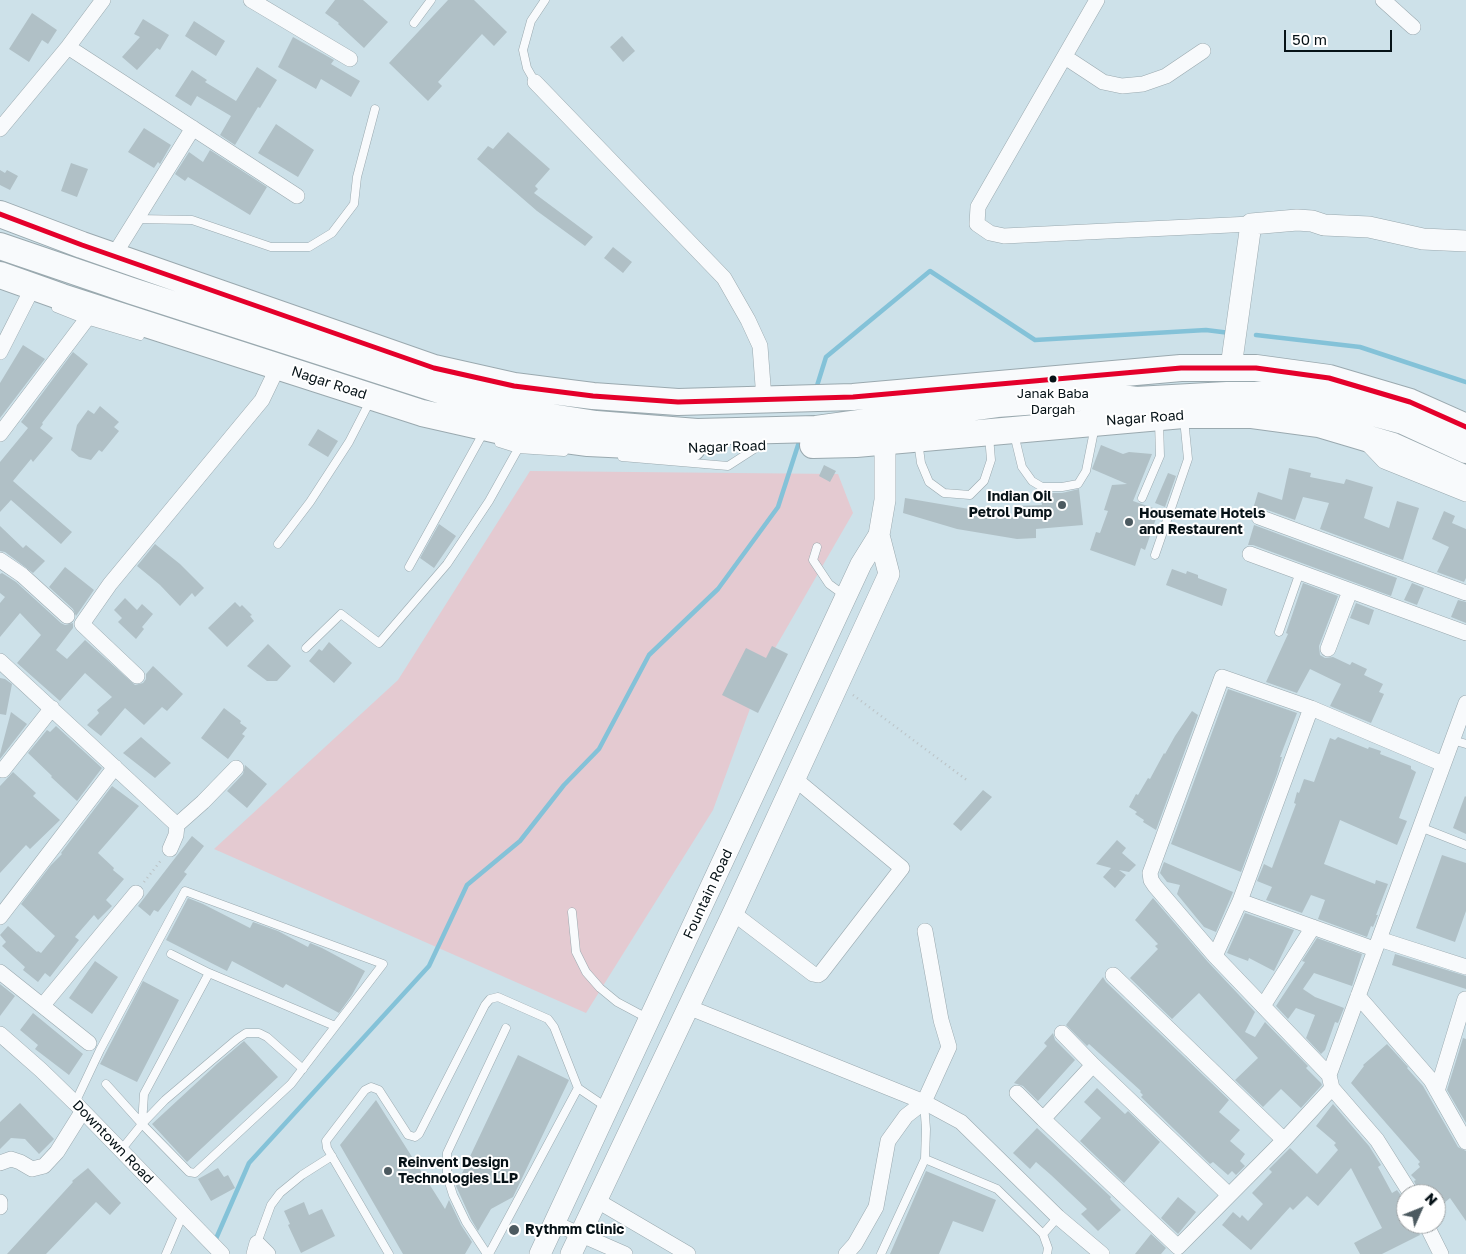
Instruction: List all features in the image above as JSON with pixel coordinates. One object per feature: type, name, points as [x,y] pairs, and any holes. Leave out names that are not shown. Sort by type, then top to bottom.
[{"type":"highway","points":[[0,214],[434,368],[514,386],[593,396],[678,402],[813,398],[924,391],[1181,368],[1256,368],[1329,378],[1410,402],[1466,427]]},
{"type":"highway","points":[[0,246],[132,291],[470,400],[526,413],[596,424],[698,432],[801,437],[838,427],[883,430],[997,404],[1106,396],[1128,404],[1227,395],[1276,395],[1339,404],[1403,421],[1466,450]]},
{"type":"highway","name":"Nagar Road","points":[[0,275],[32,297],[422,413],[493,429],[588,443],[668,448],[759,446],[801,437]]},
{"type":"highway","points":[[883,430],[924,391]]},
{"type":"highway","name":"Nagar Road","points":[[883,430],[1001,431],[1171,416],[1252,415],[1319,424],[1393,446],[1466,479]]},
{"type":"street","points":[[0,130],[68,47],[103,0]]},
{"type":"street","points":[[251,0],[350,60]]},
{"type":"street","points":[[1097,0],[978,207],[977,224],[990,233],[1004,236],[1252,224],[1297,220],[1324,225],[1369,226],[1423,239],[1466,241]]},
{"type":"street","points":[[1383,0],[1413,27]]},
{"type":"street","points":[[68,47],[297,196]]},
{"type":"street","points":[[1065,57],[1103,82],[1122,86],[1143,84],[1166,76],[1202,51]]},
{"type":"street","points":[[534,82],[724,278],[748,320],[760,346],[764,399]]},
{"type":"street","points":[[114,256],[193,128]]},
{"type":"street","points":[[1231,367],[1252,224]]},
{"type":"street","points":[[0,352],[32,297]]},
{"type":"street","points":[[0,434],[86,320]]},
{"type":"street","points":[[137,676],[82,624],[110,584],[262,400],[274,376]]},
{"type":"street","name":"Fountain Road","points":[[540,1254],[861,564],[879,535],[885,500],[883,430]]},
{"type":"street","points":[[1359,436],[1384,461],[1466,494]]},
{"type":"street","points":[[1259,517],[1466,593]]},
{"type":"street","name":"Fountain Road","points":[[570,1254],[729,921],[889,574],[879,535]]},
{"type":"street","points":[[1250,554],[1466,633]]},
{"type":"street","points":[[0,560],[22,575],[67,616]]},
{"type":"street","points":[[1328,649],[1350,591]]},
{"type":"street","points":[[0,661],[176,825],[176,835],[170,849]]},
{"type":"street","points":[[1405,1184],[1378,1140],[1330,1082],[1263,1006],[1215,956],[1155,886],[1150,873],[1222,677],[1310,708],[1443,764]]},
{"type":"street","points":[[1017,1093],[1178,1247],[1284,1140],[1330,1082],[1376,944],[1443,764],[1459,742],[1466,703]]},
{"type":"street","points":[[3,770],[52,708]]},
{"type":"street","points":[[1215,956],[1240,901],[1310,708]]},
{"type":"street","points":[[0,916],[115,767]]},
{"type":"street","points":[[176,825],[204,802],[236,768]]},
{"type":"street","points":[[698,915],[729,921],[813,974],[818,975],[902,868],[795,778]]},
{"type":"street","points":[[43,1005],[136,893]]},
{"type":"street","points":[[1240,901],[1314,927],[1466,967]]},
{"type":"street","points":[[1263,1006],[1314,927]]},
{"type":"street","points":[[846,1254],[855,1244],[876,1207],[888,1141],[906,1116],[924,1102],[950,1047],[941,1020],[925,930]]},
{"type":"street","points":[[0,972],[88,1043]]},
{"type":"street","points":[[1113,975],[1284,1140]]},
{"type":"street","points":[[1358,996],[1431,1080],[1466,1142]]},
{"type":"street","points":[[1437,1091],[1465,999]]},
{"type":"street","points":[[688,1007],[924,1102],[961,1122],[1058,1217],[1102,1254]]},
{"type":"street","points":[[1062,1033],[1229,1194]]},
{"type":"street","name":"Downtown Road","points":[[0,1034],[41,1070],[222,1254]]},
{"type":"street","points":[[1043,1119],[1093,1064]]},
{"type":"street","points":[[0,1163],[11,1159],[32,1169],[44,1166],[57,1152],[78,1107]]},
{"type":"street","points":[[596,1200],[688,1254]]},
{"type":"street","points":[[0,1202],[0,1207]]},
{"type":"street","points":[[554,1223],[625,1254]]},
{"type":"street","points":[[1431,1234],[1441,1254]]},
{"type":"lane","points":[[414,23],[431,0]]},
{"type":"lane","points":[[534,82],[527,68],[523,50],[531,21],[545,0]]},
{"type":"lane","points":[[137,219],[192,220],[271,247],[309,247],[332,233],[354,204],[357,177],[375,109]]},
{"type":"lane","points":[[32,297],[86,320],[152,339]]},
{"type":"lane","points":[[358,404],[376,410]]},
{"type":"lane","points":[[278,544],[310,502],[349,442],[367,407]]},
{"type":"lane","points":[[1142,498],[1160,456],[1171,416]]},
{"type":"lane","points":[[1155,554],[1188,459],[1171,416]]},
{"type":"lane","points":[[919,431],[921,463],[929,482],[944,494],[970,495],[984,482],[1001,431],[1015,444],[1022,467],[1032,481],[1042,487],[1062,487],[1078,484],[1086,471],[1096,422]]},
{"type":"lane","points":[[472,436],[518,449],[575,454]]},
{"type":"lane","points":[[409,567],[481,437]]},
{"type":"lane","points":[[613,457],[728,466],[759,446]]},
{"type":"lane","points":[[306,648],[341,614],[378,643],[447,564],[490,501],[518,449]]},
{"type":"lane","points":[[817,547],[813,560],[829,584],[846,597]]},
{"type":"lane","points":[[1279,632],[1300,572]]},
{"type":"lane","points":[[1420,827],[1466,846]]},
{"type":"lane","points":[[78,1107],[104,1042],[186,891],[383,964],[291,1084],[195,1173],[189,1172],[106,1084]]},
{"type":"lane","points":[[572,912],[576,952],[586,972],[616,1002],[649,1019]]},
{"type":"lane","points":[[170,954],[209,973],[335,1026]]},
{"type":"lane","points":[[142,1124],[144,1094],[209,973]]},
{"type":"lane","points":[[389,1254],[327,1148],[326,1141],[367,1088],[379,1090],[408,1136],[415,1137],[419,1134],[485,1005],[490,999],[498,997],[548,1019],[554,1027],[578,1088],[608,1108]]},
{"type":"lane","points":[[506,1028],[447,1153],[447,1176],[453,1196],[466,1222],[488,1254],[578,1088]]},
{"type":"lane","points":[[121,1150],[165,1100],[237,1039],[246,1034],[259,1033],[267,1037],[302,1068]]},
{"type":"lane","points":[[881,1254],[925,1159],[926,1129],[924,1102]]},
{"type":"lane","points":[[260,1250],[271,1205],[280,1193],[302,1175],[332,1156]]},
{"type":"lane","points":[[925,1159],[997,1190],[1043,1234],[1048,1254]]},
{"type":"lane","points":[[166,1254],[183,1214]]},
{"type":"lane","points":[[1043,1234],[1058,1217]]},
{"type":"path","points":[[838,684],[968,780]]},
{"type":"path","points":[[136,893],[170,849]]},
{"type":"shaded area","points":[[530,471],[838,474],[853,513],[767,662],[713,810],[586,1013],[214,849],[398,680]]},
{"type":"building","points":[[335,0],[363,0],[388,22],[364,48],[339,23],[325,13]]},
{"type":"building","points":[[448,0],[474,0],[507,32],[494,46],[482,34],[438,82],[442,86],[428,101],[389,63]]},
{"type":"building","points":[[32,13],[57,30],[48,44],[42,40],[29,62],[9,49]]},
{"type":"building","points":[[143,19],[169,35],[160,50],[157,48],[137,70],[122,57],[140,37],[134,34]]},
{"type":"building","points":[[194,21],[225,41],[216,56],[185,36]]},
{"type":"building","points":[[622,36],[635,51],[623,62],[610,47]]},
{"type":"building","points":[[293,37],[334,60],[331,64],[360,81],[351,97],[321,79],[316,89],[278,67]]},
{"type":"building","points":[[257,67],[277,80],[235,145],[220,135],[231,116],[197,96],[191,106],[175,96],[192,70],[207,80],[205,82],[236,101]]},
{"type":"building","points":[[276,124],[314,150],[298,177],[258,153]]},
{"type":"building","points":[[144,128],[171,145],[160,164],[158,162],[154,168],[128,152]]},
{"type":"building","points":[[508,132],[550,169],[535,186],[538,189],[534,193],[593,237],[585,246],[537,211],[477,159],[488,146],[493,149]]},
{"type":"building","points":[[210,150],[267,187],[250,215],[188,177],[185,181],[175,174],[189,152],[203,162]]},
{"type":"building","points":[[71,163],[88,169],[77,197],[61,191]]},
{"type":"building","points":[[0,170],[5,173],[7,170],[18,176],[10,190],[0,185]]},
{"type":"building","points":[[613,247],[632,262],[623,273],[604,258]]},
{"type":"building","points":[[23,345],[45,359],[0,418],[0,383]]},
{"type":"building","points":[[73,352],[88,364],[42,423],[40,428],[53,438],[33,462],[31,459],[13,481],[72,532],[61,544],[11,500],[0,512],[0,462],[28,428],[21,422]]},
{"type":"building","points":[[100,406],[119,422],[114,427],[119,431],[102,452],[99,450],[91,460],[79,457],[71,450],[77,425],[88,410],[94,414]]},
{"type":"building","points":[[318,429],[338,441],[328,457],[308,445]]},
{"type":"building","name":"Housemate Hotels and Restaurent","points":[[1101,445],[1123,454],[1129,452],[1152,454],[1133,501],[1159,510],[1145,550],[1141,548],[1135,566],[1090,550],[1096,532],[1100,533],[1108,511],[1104,510],[1112,485],[1127,484],[1092,469]]},
{"type":"building","points":[[824,465],[836,471],[830,482],[819,476]]},
{"type":"building","points":[[1289,468],[1311,473],[1310,477],[1344,484],[1346,479],[1373,487],[1364,518],[1389,528],[1397,501],[1419,508],[1403,560],[1320,529],[1329,503],[1303,497],[1295,520],[1262,508],[1253,509],[1258,492],[1282,500]]},
{"type":"building","points":[[1168,473],[1176,476],[1165,507],[1155,503]]},
{"type":"building","points":[[1079,489],[1083,525],[1036,529],[1036,538],[1017,539],[957,529],[903,513],[905,498],[1016,517],[1016,506],[1042,505],[1040,493],[1062,493]]},
{"type":"building","points":[[1444,511],[1455,516],[1452,523],[1466,529],[1466,578],[1464,582],[1437,572],[1449,547],[1432,539]]},
{"type":"building","points":[[439,524],[456,536],[434,568],[420,558]]},
{"type":"building","points":[[1254,525],[1397,578],[1391,596],[1253,545],[1248,545]]},
{"type":"building","points":[[0,526],[23,548],[26,545],[45,561],[33,573],[5,552],[0,551]]},
{"type":"building","points":[[155,544],[180,564],[204,588],[195,597],[192,593],[180,606],[160,585],[137,566]]},
{"type":"building","points":[[65,567],[94,590],[76,616],[73,609],[49,587]]},
{"type":"building","points":[[1172,569],[1186,574],[1187,571],[1198,575],[1198,578],[1227,589],[1222,606],[1166,585]]},
{"type":"building","points":[[2,573],[16,582],[61,623],[65,625],[73,623],[73,628],[56,650],[67,659],[85,640],[135,685],[143,683],[146,679],[146,674],[153,666],[183,694],[167,711],[162,707],[144,725],[125,708],[101,736],[87,725],[99,713],[97,710],[112,697],[85,673],[60,701],[17,663],[41,635],[20,613],[0,637],[0,603],[5,597],[0,593],[0,574]]},
{"type":"building","points":[[1303,583],[1338,596],[1319,646],[1320,655],[1325,658],[1333,657],[1350,665],[1352,662],[1367,669],[1364,675],[1383,684],[1379,692],[1384,694],[1371,723],[1330,706],[1341,684],[1310,669],[1297,693],[1266,682],[1288,634],[1286,633]]},
{"type":"building","points":[[1412,583],[1424,588],[1417,605],[1404,600]]},
{"type":"building","points":[[125,598],[137,610],[142,604],[153,614],[142,627],[144,629],[136,639],[118,622],[122,618],[114,610]]},
{"type":"building","points":[[1458,600],[1466,602],[1466,623],[1451,617]]},
{"type":"building","points":[[235,602],[240,607],[242,605],[252,615],[250,616],[254,621],[227,647],[208,628]]},
{"type":"building","points":[[1356,603],[1374,610],[1369,625],[1350,618]]},
{"type":"building","points":[[329,642],[352,663],[334,683],[309,661],[319,649],[322,651]]},
{"type":"building","points":[[268,644],[291,666],[277,681],[267,681],[247,666]]},
{"type":"building","points":[[772,646],[788,654],[758,713],[722,695],[746,648],[766,658]]},
{"type":"building","points":[[0,678],[12,684],[6,715],[0,714]]},
{"type":"building","points":[[1228,689],[1297,713],[1241,872],[1171,844]]},
{"type":"building","points":[[224,708],[247,728],[242,734],[245,736],[228,759],[201,738]]},
{"type":"building","points":[[1192,711],[1198,715],[1156,830],[1143,822],[1144,820],[1135,814],[1137,812],[1129,807],[1148,778],[1150,779],[1164,753]]},
{"type":"building","points":[[11,712],[27,724],[0,759],[0,754]]},
{"type":"building","points":[[56,726],[102,768],[77,801],[28,753],[47,730],[50,732]]},
{"type":"building","points":[[141,737],[171,763],[155,778],[123,753]]},
{"type":"building","points":[[1338,737],[1368,749],[1369,747],[1381,751],[1380,754],[1411,766],[1411,769],[1416,772],[1399,818],[1407,821],[1397,845],[1340,820],[1324,864],[1375,884],[1376,880],[1388,884],[1376,915],[1378,915],[1367,937],[1318,919],[1325,900],[1311,895],[1302,913],[1266,900],[1272,887],[1257,881],[1264,864],[1272,868],[1296,804],[1294,803],[1297,792],[1299,793],[1304,779],[1314,782],[1330,738],[1335,740]]},
{"type":"building","points":[[245,765],[267,784],[247,808],[227,791],[243,774]]},
{"type":"building","points":[[13,772],[36,793],[33,796],[60,820],[30,849],[26,845],[0,873],[0,786]]},
{"type":"building","points":[[112,786],[139,806],[98,853],[124,879],[106,900],[112,906],[98,920],[94,915],[75,937],[79,940],[50,977],[45,973],[38,982],[23,970],[25,967],[2,946],[6,942],[0,935],[8,926],[37,952],[41,953],[55,936],[21,904],[51,865],[62,854]]},
{"type":"building","points":[[983,790],[992,797],[961,831],[953,824]]},
{"type":"building","points":[[1466,797],[1466,834],[1453,828]]},
{"type":"building","points":[[192,836],[204,846],[184,872],[187,874],[158,912],[154,910],[150,916],[138,906]]},
{"type":"building","points":[[1117,840],[1126,848],[1122,853],[1136,865],[1129,872],[1119,870],[1126,875],[1115,888],[1103,877],[1111,868],[1096,864]]},
{"type":"building","points":[[1442,855],[1466,863],[1466,911],[1455,942],[1416,928]]},
{"type":"building","points":[[1164,862],[1233,892],[1216,932],[1204,927],[1177,894],[1180,885],[1167,882],[1160,873]]},
{"type":"building","points":[[188,898],[250,928],[253,922],[278,931],[308,947],[310,943],[365,971],[352,995],[339,1013],[286,984],[283,988],[232,961],[227,971],[166,940]]},
{"type":"building","points":[[1153,898],[1208,962],[1255,1012],[1245,1032],[1255,1037],[1265,1022],[1308,1066],[1306,1068],[1321,1083],[1322,1085],[1301,1108],[1281,1089],[1263,1107],[1235,1080],[1258,1058],[1199,993],[1172,1019],[1130,978],[1158,949],[1155,946],[1158,944],[1135,920]]},
{"type":"building","points":[[1245,913],[1294,930],[1274,971],[1249,958],[1248,961],[1227,953]]},
{"type":"building","points":[[1317,938],[1362,954],[1352,986],[1314,973],[1303,989],[1315,997],[1344,1008],[1338,1023],[1335,1022],[1325,1050],[1321,1054],[1306,1038],[1315,1015],[1296,1008],[1288,1019],[1276,1006],[1305,962],[1302,961]]},
{"type":"building","points":[[1395,954],[1466,976],[1466,989],[1392,965]]},
{"type":"building","points":[[95,961],[118,977],[92,1014],[69,998]]},
{"type":"building","points":[[1103,977],[1229,1100],[1219,1112],[1240,1130],[1230,1141],[1245,1154],[1240,1161],[1245,1166],[1236,1175],[1232,1171],[1228,1175],[1213,1162],[1210,1164],[1141,1097],[1143,1095],[1141,1091],[1089,1044],[1087,1046],[1066,1025]]},
{"type":"building","points":[[143,981],[179,1000],[137,1082],[100,1064]]},
{"type":"building","points":[[0,984],[15,996],[0,1016]]},
{"type":"building","points":[[33,1013],[83,1054],[69,1075],[35,1049],[38,1045],[20,1030]]},
{"type":"building","points":[[1053,1033],[1055,1040],[1075,1060],[1038,1101],[1023,1086],[1014,1083],[1047,1046],[1044,1043]]},
{"type":"building","points":[[1463,1038],[1466,1039],[1466,1123],[1447,1090]]},
{"type":"building","points":[[244,1041],[278,1077],[187,1162],[152,1124]]},
{"type":"building","points":[[1387,1044],[1423,1086],[1458,1147],[1466,1151],[1466,1221],[1450,1198],[1446,1201],[1446,1184],[1415,1184],[1414,1181],[1416,1180],[1411,1175],[1420,1167],[1418,1164],[1420,1162],[1351,1083],[1363,1065]]},
{"type":"building","points":[[518,1055],[569,1080],[513,1197],[491,1209],[478,1231],[456,1186]]},
{"type":"building","points":[[1097,1088],[1125,1114],[1128,1111],[1160,1142],[1124,1183],[1080,1141],[1101,1118],[1084,1102]]},
{"type":"building","points":[[376,1100],[445,1209],[449,1200],[472,1242],[465,1254],[403,1254],[340,1145]]},
{"type":"building","points":[[20,1103],[54,1139],[39,1154],[25,1139],[11,1138],[0,1149],[0,1122]]},
{"type":"building","points":[[1333,1104],[1369,1146],[1381,1165],[1378,1167],[1392,1193],[1396,1191],[1396,1234],[1420,1235],[1382,1254],[1360,1254],[1354,1243],[1382,1228],[1351,1168],[1318,1206],[1307,1196],[1293,1210],[1290,1207],[1251,1250],[1222,1225],[1233,1212],[1240,1218],[1242,1215],[1248,1221],[1263,1204],[1252,1193],[1272,1172],[1269,1169],[1290,1148],[1317,1174],[1338,1150],[1334,1145],[1336,1143],[1316,1126]]},
{"type":"building","points":[[1037,1128],[1111,1197],[1110,1199],[1121,1210],[1098,1231],[1081,1214],[1087,1209],[1051,1175],[1036,1162],[1030,1169],[1013,1153]]},
{"type":"building","points":[[88,1168],[121,1203],[110,1215],[96,1202],[46,1254],[7,1254],[72,1181]]},
{"type":"building","points":[[218,1168],[224,1177],[228,1175],[235,1188],[211,1201],[198,1179]]},
{"type":"building","points":[[926,1171],[996,1200],[983,1232],[953,1221],[939,1254],[890,1254]]},
{"type":"building","points":[[1178,1197],[1196,1212],[1178,1234],[1161,1218]]},
{"type":"building","points":[[304,1202],[309,1215],[322,1209],[335,1236],[301,1253],[288,1225],[290,1224],[284,1211]]},
{"type":"building","points":[[1151,1234],[1166,1248],[1161,1254],[1135,1254]]},
{"type":"waterway","points":[[816,389],[826,357],[930,271],[1035,340],[1206,330],[1230,333]]},
{"type":"waterway","points":[[1256,335],[1360,347],[1466,382]]},
{"type":"waterway","points":[[215,1241],[249,1163],[429,966],[467,885],[520,841],[564,785],[599,749],[649,655],[718,589],[778,507],[800,439]]},
{"type":"transit line","points":[[0,214],[82,245],[434,368],[514,386],[593,396],[678,402],[853,397],[1181,368],[1256,368],[1329,378],[1410,402],[1466,427]]},
{"type":"place","name":"Janak Baba Dargah","points":[[1053,379]]},
{"type":"place","name":"Indian Oil Petrol Pump","points":[[1062,505]]},
{"type":"place","name":"Housemate Hotels and Restaurent","points":[[1129,522]]},
{"type":"place","name":"Reinvent Design Technologies LLP","points":[[388,1171]]},
{"type":"place","name":"Rythmm Clinic","points":[[514,1230]]}]
